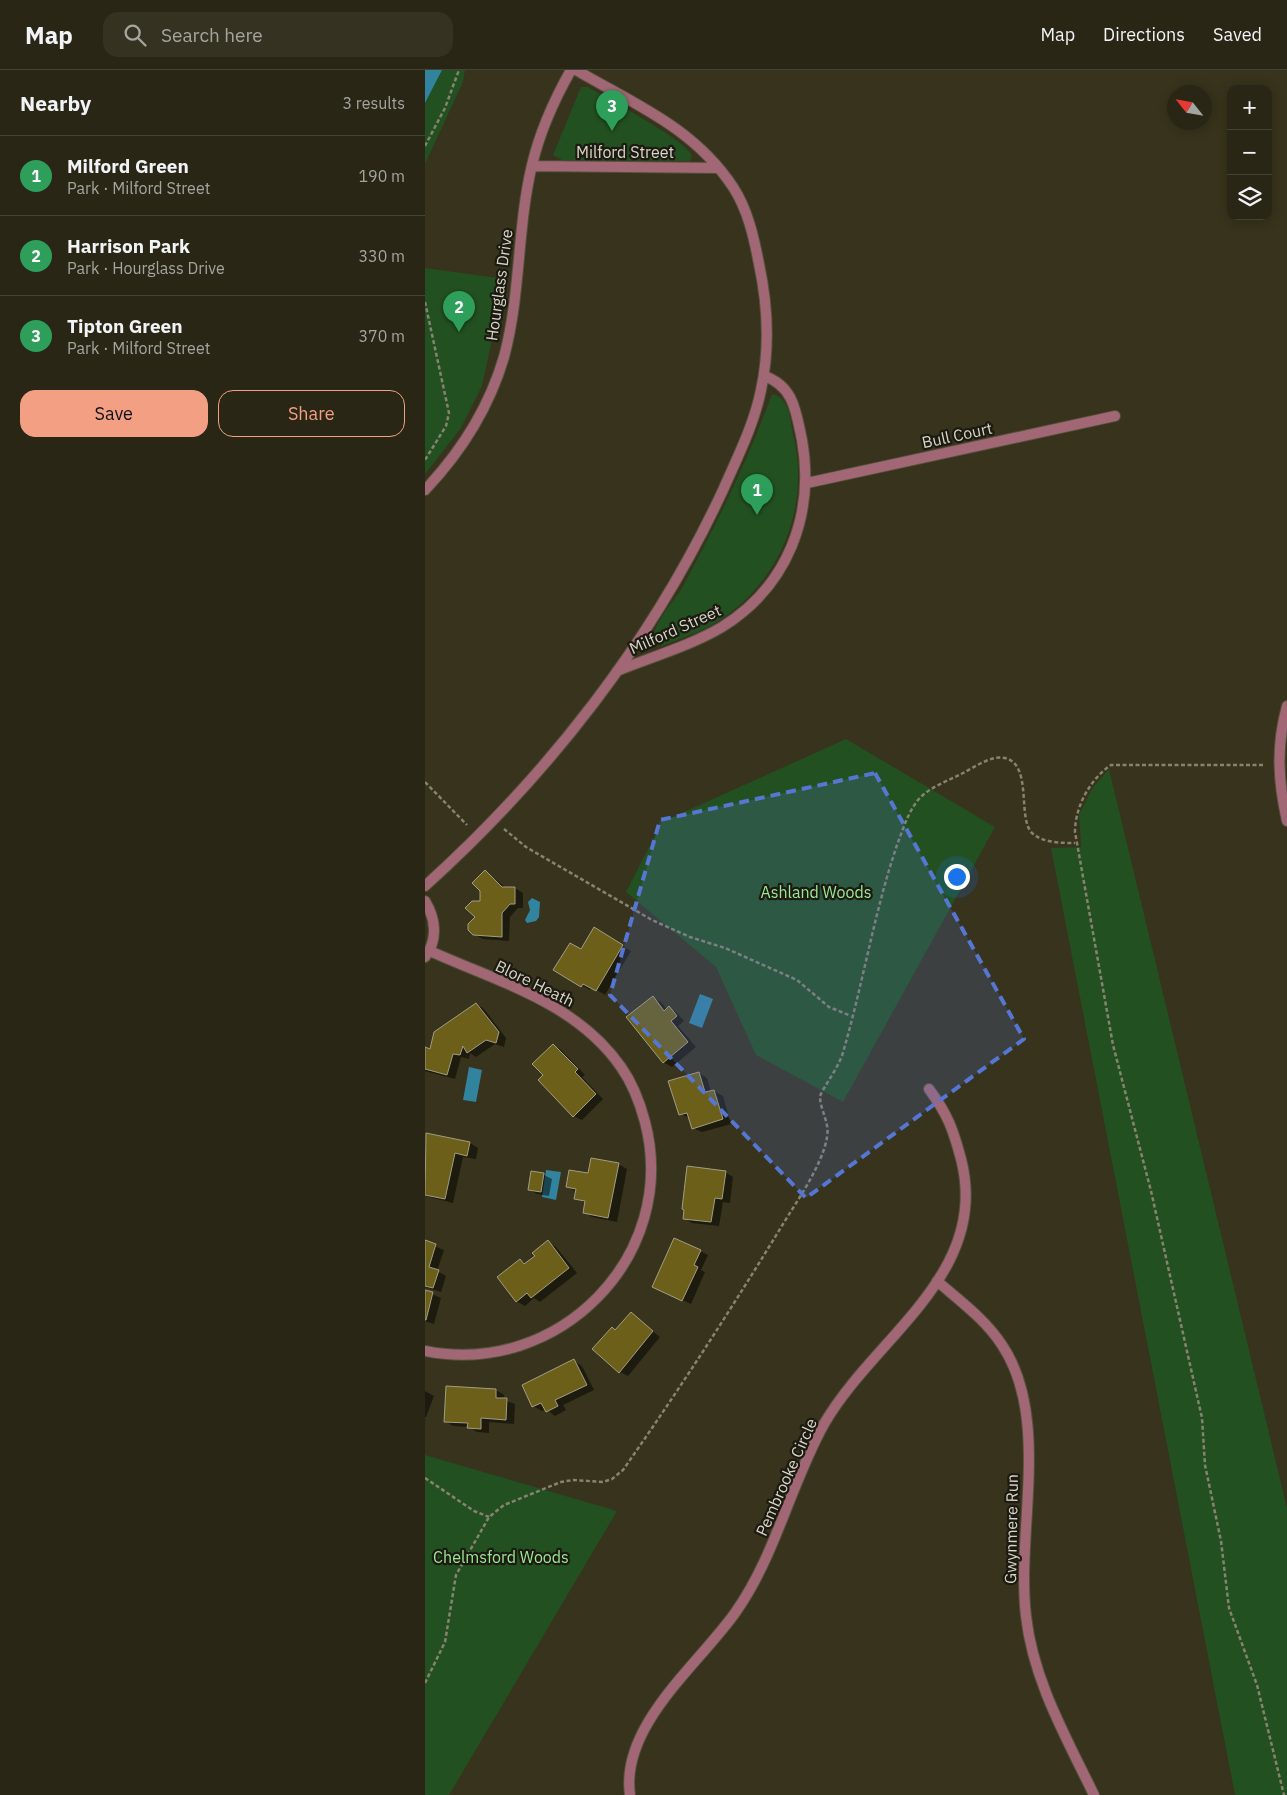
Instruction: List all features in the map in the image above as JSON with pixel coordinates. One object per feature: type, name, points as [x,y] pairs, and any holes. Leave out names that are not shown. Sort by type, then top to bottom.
[{"type":"street","name":"Hourglass Drive","points":[[425,490],[445,469],[473,428],[488,399],[504,357],[510,328],[532,166],[549,115],[571,70]]},
{"type":"street","name":"Milford Street","points":[[425,886],[494,820],[530,781],[581,720],[617,671],[662,603],[715,507],[750,427],[764,376],[767,315],[753,236],[742,203],[719,168],[698,145],[677,129],[576,70]]},
{"type":"street","name":"Milford Street","points":[[532,166],[719,168]]},
{"type":"street","name":"Milford Street","points":[[617,671],[705,636],[728,623],[751,605],[777,574],[790,550],[801,521],[807,483],[802,442],[792,403],[782,384],[764,376]]},
{"type":"street","name":"Bull Court","points":[[807,483],[1115,416]]},
{"type":"street","points":[[1287,706],[1278,754],[1281,793],[1287,821]]},
{"type":"street","points":[[425,901],[435,929],[433,942],[427,954]]},
{"type":"street","name":"Blore Heath","points":[[425,1351],[466,1356],[506,1351],[544,1337],[585,1311],[613,1281],[635,1242],[647,1205],[651,1162],[647,1131],[635,1093],[621,1067],[588,1029],[547,1002],[427,954]]},
{"type":"street","name":"Pembrooke Circle","points":[[630,1795],[631,1762],[638,1737],[653,1714],[729,1621],[749,1593],[769,1553],[825,1423],[937,1281],[957,1249],[966,1214],[964,1174],[951,1121],[929,1089]]},
{"type":"street","name":"Gwynmere Run","points":[[937,1281],[978,1316],[993,1333],[1008,1356],[1021,1389],[1028,1434],[1024,1595],[1028,1629],[1036,1666],[1048,1699],[1094,1795]]},
{"type":"path","points":[[425,146],[448,102],[459,70]]},
{"type":"path","points":[[425,302],[449,413],[446,426],[425,460]]},
{"type":"path","points":[[425,1683],[445,1642],[456,1575],[489,1517],[504,1505],[561,1482],[608,1481],[623,1470],[741,1292],[817,1163],[828,1133],[820,1104],[820,1096],[844,1052],[892,860],[910,812],[924,794],[982,763],[1007,759],[1015,765],[1021,780],[1026,820],[1030,830],[1041,838],[1051,841],[1075,843]]},
{"type":"path","points":[[1263,765],[1111,764],[1100,773],[1079,807],[1075,816],[1075,843],[1080,856],[1113,1045],[1151,1191],[1202,1418],[1205,1465],[1221,1542],[1229,1608],[1257,1685],[1283,1795]]},
{"type":"path","points":[[425,782],[467,825]]},
{"type":"path","points":[[503,829],[526,847],[652,920],[690,937],[760,962],[774,971],[797,980],[829,1007],[852,1016]]},
{"type":"path","points":[[425,1478],[460,1502],[489,1517]]},
{"type":"highlighted area","points":[[875,773],[1024,1039],[806,1198],[610,995],[660,820]]},
{"type":"green space","points":[[425,70],[465,70],[463,82],[425,164]]},
{"type":"green space","points":[[581,87],[588,87],[677,140],[692,156],[690,161],[562,160],[553,155]]},
{"type":"green space","points":[[425,268],[505,279],[482,386],[461,428],[425,474]]},
{"type":"green space","points":[[772,394],[778,396],[788,409],[798,461],[798,488],[794,514],[786,540],[774,563],[759,585],[740,605],[718,621],[698,632],[662,646],[654,644],[653,637],[658,623],[682,588],[719,516],[742,469]]},
{"type":"green space","name":"Ashland Woods","points":[[846,739],[995,827],[843,1102],[756,1055],[716,967],[626,892],[662,822]]},
{"type":"green space","points":[[1109,769],[1287,1508],[1287,1795],[1235,1795],[1051,848],[1081,847],[1079,815],[1093,787]]},
{"type":"green space","name":"Chelmsford Woods","points":[[425,1455],[617,1511],[449,1795],[425,1795]]},
{"type":"water","points":[[425,70],[442,70],[425,103]]},
{"type":"water","points":[[532,898],[540,902],[539,917],[536,921],[527,923],[525,920],[530,910],[528,902]]},
{"type":"water","points":[[700,994],[713,999],[702,1028],[689,1023]]},
{"type":"water","points":[[469,1067],[482,1070],[476,1102],[463,1100]]},
{"type":"water","points":[[546,1170],[561,1172],[556,1200],[542,1197]]},
{"type":"building","points":[[485,870],[502,887],[515,887],[515,904],[510,904],[502,913],[502,937],[473,935],[468,930],[468,924],[475,917],[465,908],[472,901],[480,901],[480,891],[472,883]]},
{"type":"building","points":[[594,927],[623,945],[596,991],[583,984],[581,987],[553,970],[570,943],[581,949]]},
{"type":"building","points":[[653,996],[664,1011],[669,1006],[677,1016],[671,1021],[688,1042],[663,1063],[626,1017]]},
{"type":"building","points":[[476,1003],[499,1032],[496,1043],[486,1040],[467,1053],[463,1046],[460,1055],[453,1054],[447,1075],[425,1069],[425,1047],[430,1049],[434,1032]]},
{"type":"building","points":[[553,1044],[578,1069],[575,1072],[596,1094],[573,1117],[538,1080],[543,1075],[532,1064]]},
{"type":"building","points":[[699,1072],[705,1092],[714,1090],[723,1119],[692,1129],[687,1113],[679,1115],[668,1081]]},
{"type":"building","points":[[426,1133],[470,1142],[467,1156],[455,1153],[445,1199],[425,1195]]},
{"type":"building","points":[[591,1158],[619,1163],[608,1218],[583,1213],[585,1201],[574,1199],[576,1189],[566,1187],[569,1170],[588,1173]]},
{"type":"building","points":[[687,1166],[726,1171],[722,1199],[715,1198],[711,1222],[683,1219],[684,1210],[682,1209]]},
{"type":"building","points":[[531,1171],[544,1173],[541,1192],[528,1190]]},
{"type":"building","points":[[674,1238],[701,1250],[694,1265],[698,1267],[682,1301],[652,1287]]},
{"type":"building","points":[[425,1240],[436,1244],[429,1267],[439,1270],[433,1288],[425,1286]]},
{"type":"building","points":[[548,1240],[569,1268],[531,1298],[527,1293],[516,1302],[497,1277],[520,1259],[524,1264],[535,1256],[532,1253]]},
{"type":"building","points":[[425,1290],[433,1292],[426,1320],[425,1320]]},
{"type":"building","points":[[631,1312],[653,1331],[619,1373],[592,1349],[612,1327],[615,1330]]},
{"type":"building","points":[[574,1359],[587,1385],[555,1400],[558,1406],[546,1412],[541,1403],[532,1407],[522,1385]]},
{"type":"building","points":[[446,1386],[496,1389],[496,1398],[507,1398],[506,1420],[481,1418],[481,1429],[467,1428],[468,1423],[444,1422]]},
{"type":"place","name":"Tipton Green","points":[[612,131]]},
{"type":"place","name":"Harrison Park","points":[[459,332]]},
{"type":"place","name":"Milford Green","points":[[757,515]]}]
